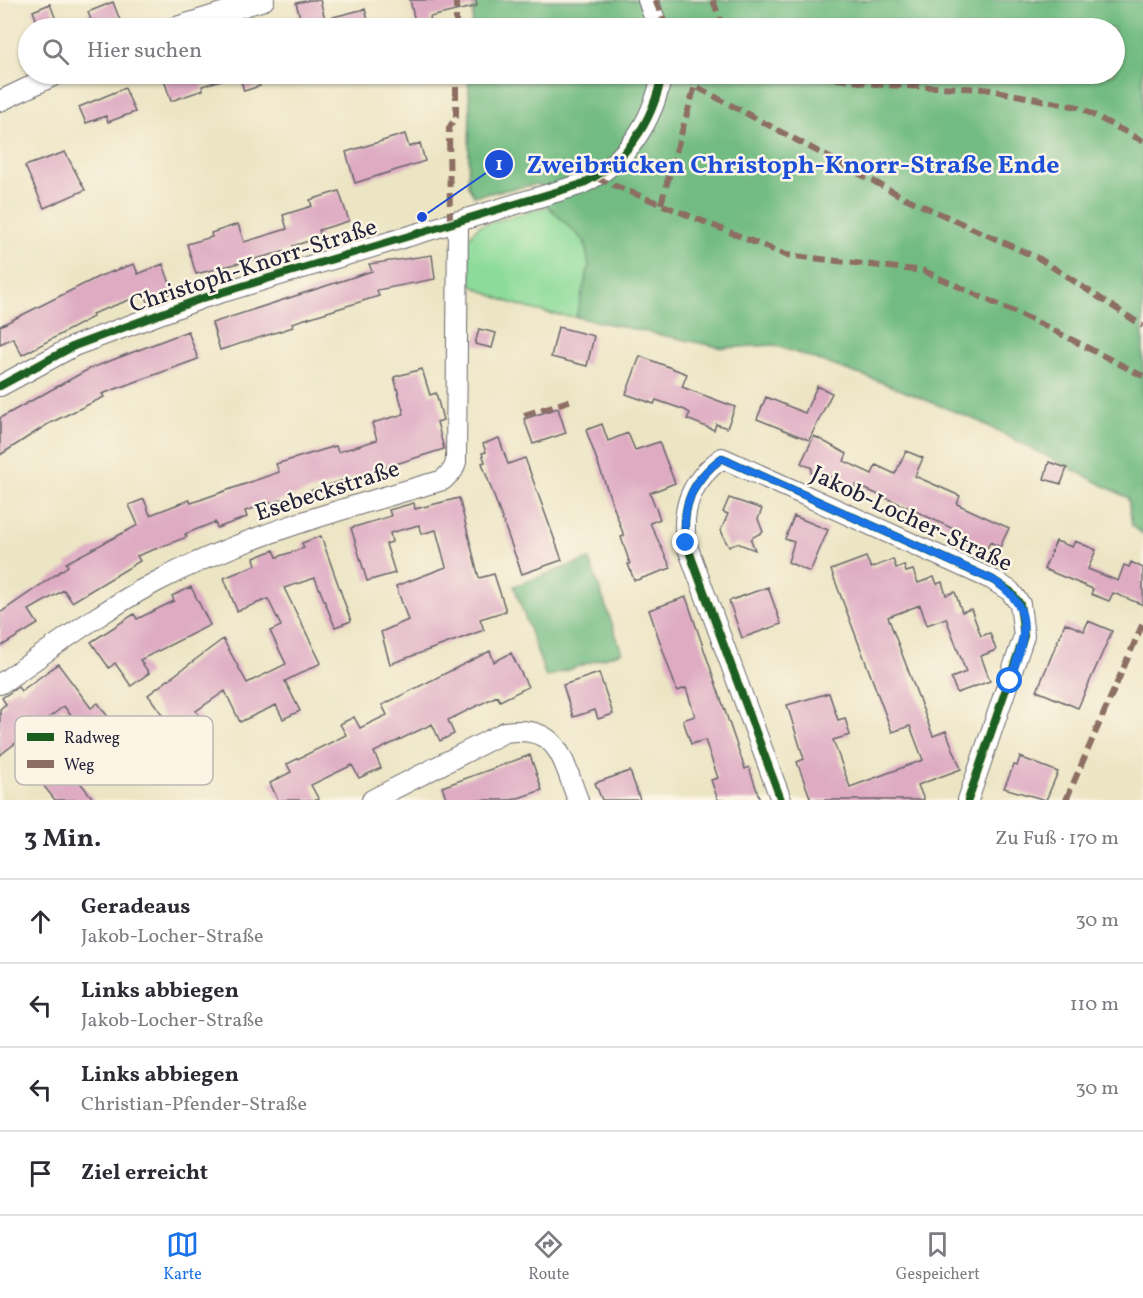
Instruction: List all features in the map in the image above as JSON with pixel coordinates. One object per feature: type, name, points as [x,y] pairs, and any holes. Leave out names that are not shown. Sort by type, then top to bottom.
[{"type":"street","points":[[206,18],[264,0]]},
{"type":"street","points":[[648,0],[657,18]]},
{"type":"street","points":[[0,100],[35,84]]},
{"type":"street","name":"Christoph-Knorr-Straße","points":[[0,386],[74,346],[160,314],[292,270],[596,178],[627,150],[641,130],[654,108],[660,84]]},
{"type":"street","name":"Esebeckstraße","points":[[0,684],[98,616],[159,581],[325,514],[443,480],[449,476],[456,455],[458,221]]},
{"type":"street","name":"Jakob-Locher-Straße","points":[[781,800],[686,543],[683,523],[686,502],[697,481],[722,458],[993,580],[1010,591],[1020,604],[1024,636],[968,800]]},
{"type":"street","points":[[372,800],[505,732],[519,730],[540,733],[558,749],[578,800]]},
{"type":"green space","points":[[474,0],[1143,0],[1143,534],[1132,526],[1128,498],[978,421],[881,382],[774,345],[723,348],[576,317],[589,266],[585,242],[548,206],[543,188],[538,184],[474,196],[468,186],[469,84],[1125,84],[1125,18],[473,18]]},
{"type":"green space","points":[[548,206],[585,242],[589,266],[576,317],[522,306],[495,297],[471,285],[467,239],[479,226]]},
{"type":"green space","points":[[589,559],[622,652],[546,677],[514,586]]},
{"type":"building","points":[[320,0],[325,18],[300,18],[296,3]]},
{"type":"building","points":[[410,0],[476,0],[477,6],[430,18],[414,18]]},
{"type":"building","points":[[113,2],[119,18],[90,18],[88,12]]},
{"type":"building","points":[[50,4],[55,18],[36,18],[33,11]]},
{"type":"building","points":[[365,9],[367,18],[329,18]]},
{"type":"building","points":[[165,84],[208,84],[202,86],[203,90],[171,101]]},
{"type":"building","points":[[242,84],[259,84],[260,86],[244,91]]},
{"type":"building","points":[[125,88],[135,112],[108,122],[106,116],[86,123],[79,107]]},
{"type":"building","points":[[405,134],[409,147],[420,143],[425,161],[355,183],[346,152]]},
{"type":"building","points":[[65,152],[85,190],[44,208],[25,166]]},
{"type":"building","points":[[339,191],[349,221],[319,230],[321,237],[293,246],[294,249],[196,274],[187,244],[212,237],[211,233],[238,224],[244,242],[287,229],[283,215],[312,206],[310,200]]},
{"type":"building","points":[[432,255],[435,279],[377,290],[379,296],[292,323],[293,327],[220,350],[212,323],[372,271],[369,264]]},
{"type":"building","points":[[134,264],[138,274],[163,264],[173,292],[148,302],[145,294],[92,314],[93,317],[22,355],[13,338],[0,344],[0,326],[100,276]]},
{"type":"building","points":[[558,327],[594,336],[587,366],[551,357]]},
{"type":"building","points":[[479,329],[496,333],[492,348],[475,344]]},
{"type":"building","points":[[188,331],[198,359],[102,394],[104,397],[48,424],[0,455],[0,418],[89,369]]},
{"type":"building","points":[[640,356],[687,374],[682,387],[735,407],[727,428],[716,424],[714,430],[687,419],[690,413],[685,410],[656,400],[654,404],[626,394]]},
{"type":"building","points":[[422,369],[430,395],[436,393],[443,420],[437,422],[444,449],[245,511],[247,517],[217,528],[215,522],[185,534],[187,537],[137,556],[140,561],[72,602],[64,590],[29,610],[38,624],[0,647],[0,613],[68,566],[66,563],[138,525],[129,505],[144,499],[150,515],[189,500],[191,503],[279,472],[276,464],[336,446],[338,452],[377,440],[372,423],[404,414],[394,377]]},
{"type":"building","points":[[817,386],[832,393],[809,440],[757,419],[766,397],[805,413]]},
{"type":"building","points":[[558,408],[566,433],[533,444],[524,419]]},
{"type":"building","points":[[602,424],[608,441],[628,433],[635,450],[659,442],[675,483],[650,493],[660,519],[650,523],[671,568],[637,580],[634,580],[628,564],[630,564],[621,537],[624,536],[586,430]]},
{"type":"building","points":[[814,436],[847,454],[844,461],[872,474],[876,465],[895,474],[906,451],[923,458],[915,476],[960,496],[957,504],[1009,528],[1000,547],[990,542],[986,551],[957,538],[960,532],[909,508],[856,485],[854,488],[828,476],[826,479],[811,472],[812,468],[801,463]]},
{"type":"building","points":[[499,438],[508,464],[525,458],[562,560],[522,574],[482,463],[485,462],[482,453],[486,452],[483,444]]},
{"type":"building","points":[[1049,462],[1067,468],[1061,484],[1044,479]]},
{"type":"building","points":[[459,498],[479,578],[494,574],[506,611],[480,619],[484,630],[390,664],[381,632],[408,620],[396,586],[446,567],[436,530],[421,534],[419,525],[390,533],[392,542],[386,544],[395,573],[367,581],[351,528],[391,516],[389,510],[414,503],[415,509]]},
{"type":"building","points":[[729,498],[762,509],[758,519],[763,532],[751,540],[755,550],[737,543],[729,547],[724,538],[721,530],[728,514],[723,512]]},
{"type":"building","points":[[794,516],[828,530],[810,572],[788,562],[794,542],[785,539]]},
{"type":"building","points":[[321,536],[351,621],[335,627],[315,578],[284,588],[321,663],[285,681],[300,711],[283,719],[276,705],[240,722],[225,691],[196,711],[200,716],[163,716],[148,695],[223,639],[247,683],[286,664],[270,631],[281,626],[268,599],[237,611],[224,578],[256,565],[254,558],[274,550],[277,557],[304,548],[302,543]]},
{"type":"building","points":[[1056,541],[1072,547],[1075,541],[1096,550],[1088,569],[1118,581],[1124,565],[1129,567],[1131,562],[1143,568],[1143,605],[1113,593],[1109,601],[1091,594],[1093,589],[1044,569]]},
{"type":"building","points":[[866,557],[871,568],[893,559],[896,568],[904,565],[906,572],[913,570],[918,583],[934,577],[937,584],[942,582],[946,595],[955,592],[962,612],[971,609],[981,636],[990,633],[996,650],[981,656],[990,681],[957,693],[951,678],[966,672],[946,618],[927,625],[920,605],[888,617],[933,736],[946,731],[961,769],[918,785],[924,800],[811,800],[797,762],[804,759],[787,705],[829,693],[838,720],[845,718],[850,735],[833,740],[850,787],[923,760],[910,726],[892,732],[831,570]]},
{"type":"building","points":[[191,587],[210,625],[140,660],[149,673],[131,686],[115,663],[109,668],[91,642],[134,614],[137,619],[174,601],[172,596]]},
{"type":"building","points":[[768,587],[781,624],[742,638],[729,601]]},
{"type":"building","points":[[686,597],[745,769],[749,767],[760,800],[718,800],[711,780],[718,778],[705,740],[691,744],[683,720],[695,716],[686,688],[677,691],[649,610]]},
{"type":"building","points":[[1088,621],[1112,631],[1078,708],[1037,691],[1065,623],[1084,631]]},
{"type":"building","points":[[490,651],[494,662],[511,653],[528,687],[500,701],[497,696],[448,720],[454,734],[440,741],[432,724],[374,752],[381,768],[359,778],[352,765],[311,785],[319,800],[278,800],[270,783],[291,772],[287,764],[346,735],[340,724],[354,717],[360,728],[387,715],[382,705]]},
{"type":"building","points":[[58,664],[91,708],[98,703],[108,716],[71,716],[64,706],[51,716],[15,716],[15,744],[0,755],[0,709],[6,704],[2,698],[18,687],[21,691]]},
{"type":"building","points":[[599,673],[613,714],[598,719],[595,710],[573,717],[563,685]]},
{"type":"building","points":[[530,755],[542,790],[512,800],[447,800],[442,787]]},
{"type":"building","points":[[1020,757],[1058,772],[1046,800],[1004,788]]},
{"type":"building","points":[[630,771],[640,800],[602,800],[595,783]]},
{"type":"building","points":[[43,785],[82,785],[94,800],[55,800]]},
{"type":"marked path","points":[[456,0],[456,18]]},
{"type":"marked path","points":[[655,0],[663,18]]},
{"type":"marked path","points":[[713,0],[719,18]]},
{"type":"marked path","points":[[450,223],[449,128],[456,117],[456,84]]},
{"type":"marked path","points":[[694,84],[903,197],[1040,259],[1143,326]]},
{"type":"marked path","points":[[875,84],[985,89],[1078,107],[1143,141]]},
{"type":"marked path","points":[[661,204],[695,86]]},
{"type":"marked path","points":[[596,178],[786,255],[924,271],[1045,326],[1143,376]]},
{"type":"marked path","points":[[524,415],[572,400]]},
{"type":"marked path","points":[[1066,800],[1143,623]]},
{"type":"cycle path","points":[[0,386],[74,346],[203,298],[579,185],[610,166],[623,154],[644,125],[660,84]]},
{"type":"cycle path","points":[[781,800],[686,543],[685,517],[691,495],[703,475],[722,458],[993,580],[1010,591],[1020,604],[1024,636],[968,800]]},
{"type":"place","name":"Zweibrücken Christoph-Knorr-Straße Ende","points":[[422,217]]},
{"type":"route","points":[[686,543],[683,523],[686,502],[697,481],[722,458],[993,580],[1010,591],[1020,604],[1024,621],[1024,636],[1010,681]]}]
